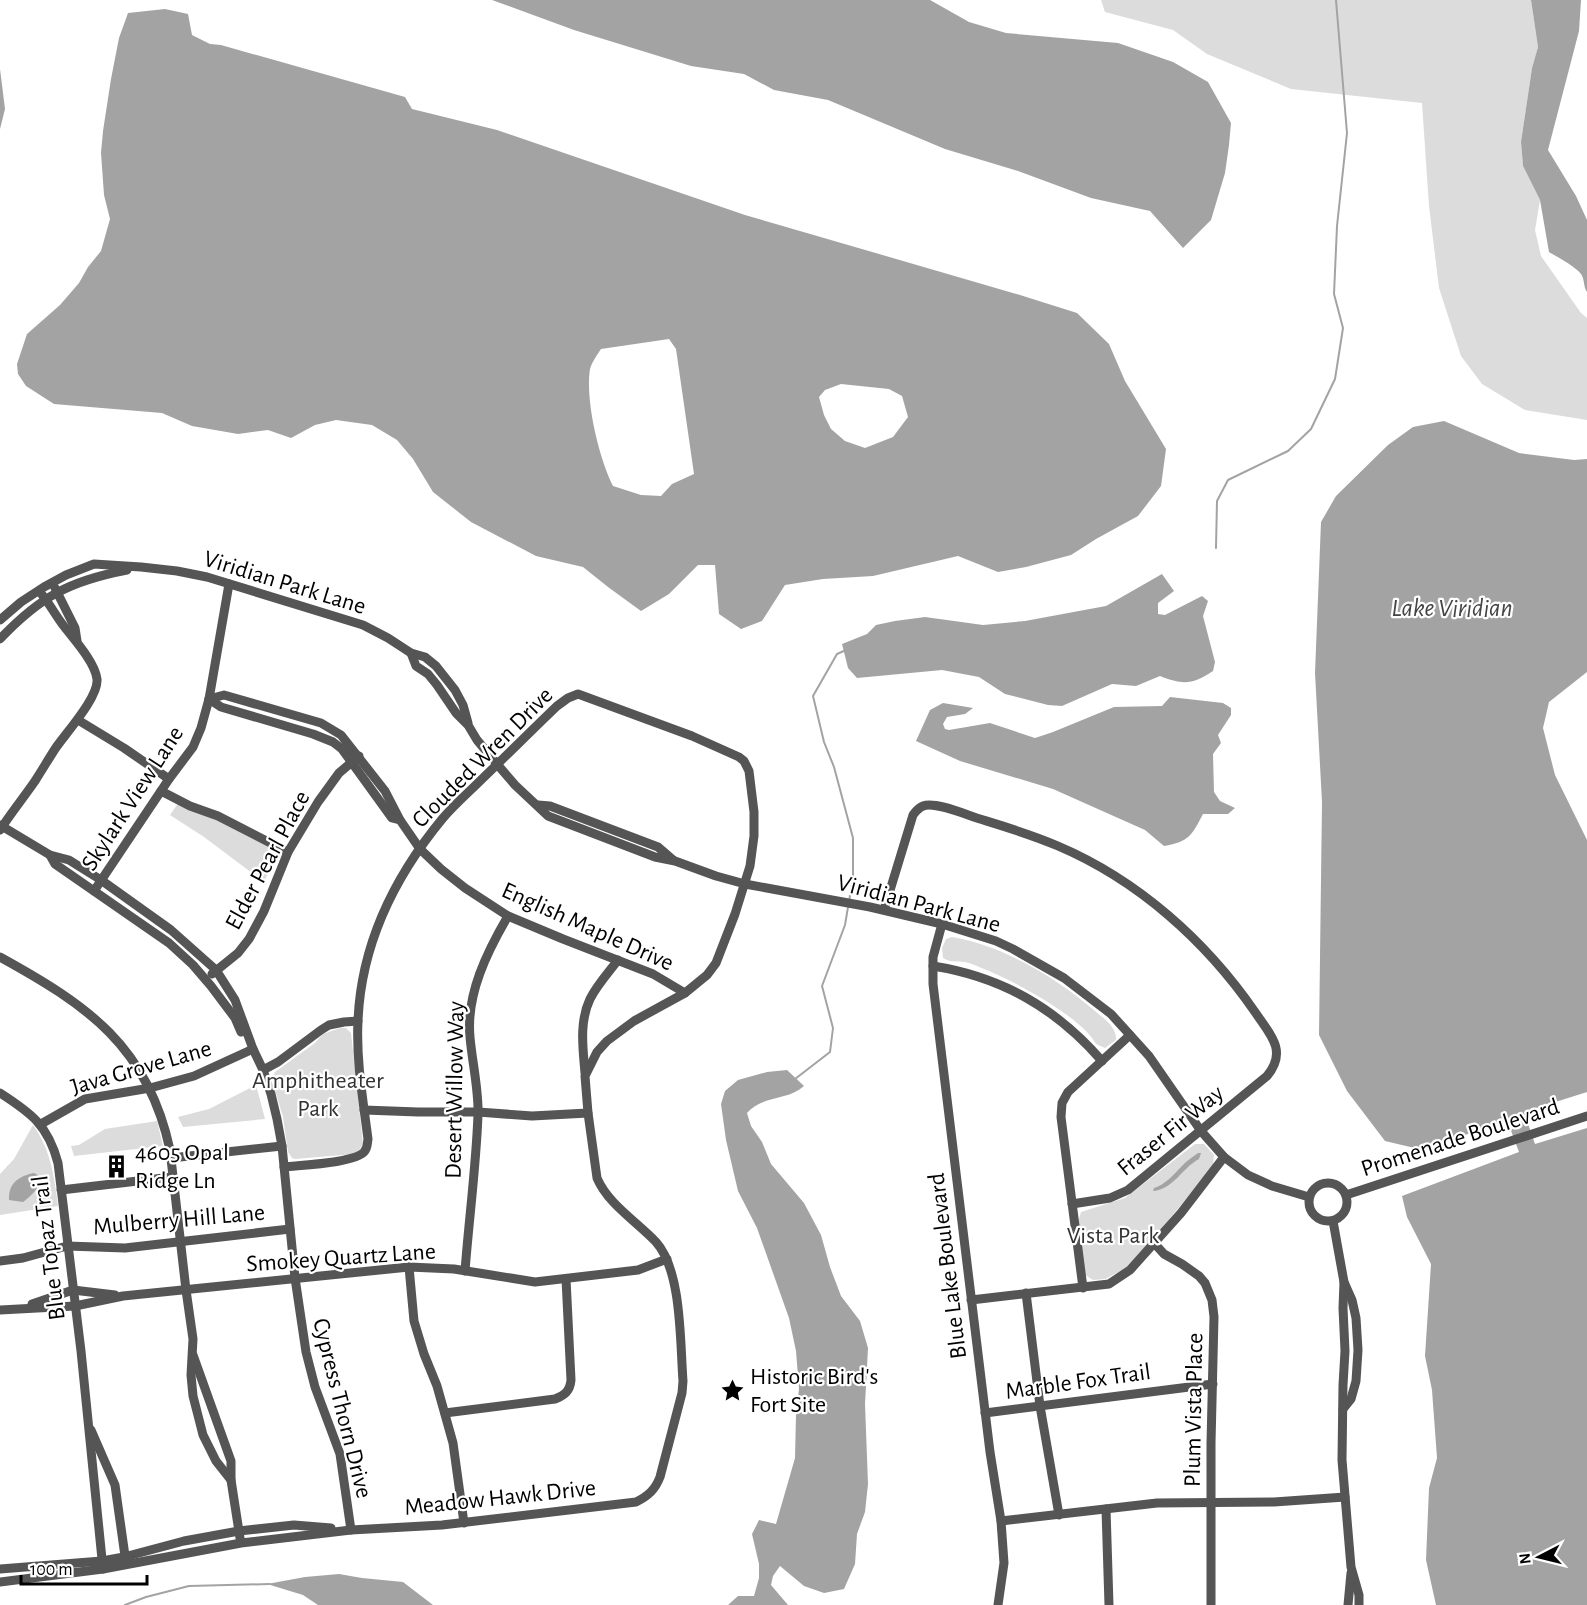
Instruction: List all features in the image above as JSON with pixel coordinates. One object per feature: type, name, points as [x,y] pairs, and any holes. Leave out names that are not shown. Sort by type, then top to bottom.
[{"type":"street","name":"Viridian Park Lane","points":[[0,621],[21,602],[39,591],[141,567],[207,577],[363,625],[411,653],[425,657],[446,677],[455,690],[468,725],[477,740],[526,796],[538,805],[550,806],[658,847],[675,861],[745,884],[841,901],[942,924],[996,941],[1013,949],[1072,983],[1111,1014],[1149,1056],[1201,1131],[1224,1157],[1248,1175],[1272,1186],[1309,1197]]},
{"type":"street","name":"Skylark View Lane","points":[[94,891],[193,747],[201,728],[208,699],[229,584]]},
{"type":"street","name":"Viridian Park Lane","points":[[0,639],[16,622],[46,598],[55,587]]},
{"type":"street","points":[[55,587],[75,628],[77,641]]},
{"type":"street","points":[[1,827],[78,720],[96,688],[95,671],[77,641],[39,591]]},
{"type":"street","name":"Clouded Wren Drive","points":[[284,1167],[352,1159],[363,1154],[367,1148],[358,1021],[370,948],[394,889],[444,818],[497,764],[568,698],[578,694],[693,736],[732,753],[744,761],[751,784],[754,812],[753,850],[745,884]]},
{"type":"street","name":"English Maple Drive","points":[[208,699],[224,695],[321,723],[341,735],[392,818],[400,820],[420,849],[465,888],[508,916],[664,979],[685,993]]},
{"type":"street","points":[[78,720],[169,779]]},
{"type":"street","name":"Elder Pearl Place","points":[[205,979],[238,953],[249,939],[264,911],[288,852],[318,802],[339,773],[356,759]]},
{"type":"street","points":[[161,791],[190,806],[218,816],[288,852]]},
{"type":"street","name":"Fraser Fir Way","points":[[884,910],[914,815],[921,807],[937,806],[1037,837],[1106,871],[1140,893],[1192,936],[1225,972],[1270,1033],[1275,1043],[1276,1060],[1275,1066],[1267,1076],[1128,1190],[1110,1198],[1072,1204]]},
{"type":"street","name":"Cypress Thorn Drive","points":[[1,827],[50,855],[69,861],[101,880],[171,930],[216,970],[235,1000],[263,1070],[273,1102],[282,1146],[306,1352],[315,1387],[340,1454],[351,1530]]},
{"type":"street","name":"Cypress Thorn Drive","points":[[50,855],[55,864],[169,943],[193,965],[235,1018],[253,1049]]},
{"type":"street","points":[[585,1076],[597,1052],[607,1041],[634,1021],[685,993],[707,975],[716,963],[745,884]]},
{"type":"street","name":"Desert Willow Way","points":[[465,1271],[478,1112],[469,1019],[479,976],[508,916]]},
{"type":"street","name":"Blue Lake Boulevard","points":[[942,924],[935,946],[933,966],[936,1013],[985,1413],[1001,1521],[1004,1563],[998,1605]]},
{"type":"street","points":[[0,957],[45,981],[91,1014],[117,1039],[135,1062],[150,1088],[166,1131],[171,1158],[193,1339],[191,1350],[193,1396],[203,1435],[216,1461],[231,1480]]},
{"type":"street","points":[[618,960],[600,983],[587,1007],[582,1033],[594,1166],[600,1185],[656,1243],[667,1259]]},
{"type":"street","points":[[933,966],[951,968],[986,978],[1025,996],[1071,1029],[1102,1061]]},
{"type":"street","points":[[263,1070],[278,1062],[329,1025],[358,1021]]},
{"type":"street","points":[[1083,1288],[1061,1117],[1062,1103],[1068,1092],[1130,1035]]},
{"type":"street","name":"Java Grove Lane","points":[[40,1124],[85,1099],[150,1088],[202,1073],[253,1049]]},
{"type":"street","name":"Blue Topaz Trail","points":[[1,1094],[28,1112],[40,1124],[54,1149],[58,1162],[103,1565]]},
{"type":"street","points":[[364,1110],[478,1112],[532,1116],[588,1113]]},
{"type":"street","name":"Promenade Boulevard","points":[[1346,1195],[1587,1116]]},
{"type":"street","points":[[171,1158],[282,1146]]},
{"type":"street","points":[[971,1300],[1109,1284],[1130,1270],[1181,1213],[1224,1157]]},
{"type":"street","points":[[61,1190],[172,1177]]},
{"type":"street","points":[[1325,1183],[1340,1186],[1346,1195],[1345,1211],[1338,1219],[1332,1221],[1323,1221],[1314,1215],[1309,1206],[1309,1197],[1315,1187],[1325,1183]]},
{"type":"street","points":[[1332,1221],[1344,1282],[1352,1300],[1356,1318],[1358,1350],[1356,1381],[1351,1399],[1343,1409],[1342,1460],[1351,1567],[1348,1605]]},
{"type":"street","name":"Mulberry Hill Lane","points":[[0,1262],[67,1246],[125,1248],[290,1229]]},
{"type":"street","name":"Plum Vista Place","points":[[1154,1243],[1164,1254],[1199,1276],[1209,1290],[1214,1317],[1211,1605]]},
{"type":"street","name":"Smokey Quartz Lane","points":[[0,1310],[75,1306],[123,1296],[409,1267],[438,1267],[536,1282],[566,1280],[638,1270],[667,1259]]},
{"type":"street","name":"Meadow Hawk Drive","points":[[0,1582],[241,1543],[351,1530],[411,1528],[636,1502],[651,1493],[657,1486],[679,1404],[683,1380],[676,1294],[667,1259]]},
{"type":"street","points":[[409,1267],[414,1321],[418,1338],[437,1386],[453,1443],[464,1522]]},
{"type":"street","points":[[445,1413],[555,1399],[566,1394],[571,1380],[566,1280]]},
{"type":"street","name":"Smokey Quartz Lane","points":[[18,1308],[73,1290],[123,1296]]},
{"type":"street","points":[[1026,1293],[1040,1406],[1059,1515]]},
{"type":"street","points":[[191,1350],[231,1461],[231,1480],[241,1543]]},
{"type":"street","name":"Marble Fox Trail","points":[[985,1413],[1213,1384]]},
{"type":"street","name":"Blue Topaz Trail","points":[[88,1422],[115,1485],[125,1561]]},
{"type":"street","points":[[1001,1521],[1157,1503],[1274,1502],[1345,1497]]},
{"type":"street","points":[[1106,1509],[1109,1605]]},
{"type":"street","name":"Meadow Hawk Drive","points":[[125,1561],[183,1541],[239,1531],[294,1525],[351,1530]]},
{"type":"street","name":"Meadow Hawk Drive","points":[[0,1569],[103,1565]]},
{"type":"street","points":[[1351,1567],[1359,1595],[1359,1605]]},
{"type":"green space","points":[[1101,0],[1531,0],[1538,47],[1532,68],[1521,142],[1523,166],[1540,200],[1535,230],[1541,256],[1581,313],[1587,318],[1587,420],[1525,410],[1482,384],[1461,356],[1439,288],[1429,206],[1422,103],[1291,89],[1207,54],[1173,30],[1105,12]]},
{"type":"green space","points":[[181,799],[281,845],[264,882],[204,837],[170,815]]},
{"type":"green space","points":[[952,937],[990,947],[1046,975],[1106,1020],[1116,1035],[1116,1040],[1105,1048],[1096,1044],[1076,1022],[1043,999],[992,972],[965,962],[943,958],[942,948],[946,939]]},
{"type":"green space","name":"Amphitheater Park","points":[[346,1028],[351,1033],[363,1144],[354,1154],[292,1158],[288,1152],[283,1117],[273,1076],[323,1034]]},
{"type":"green space","points":[[256,1085],[265,1119],[183,1127],[178,1117],[209,1109]]},
{"type":"green space","points":[[157,1121],[163,1146],[74,1156],[71,1146],[79,1145],[105,1129]]},
{"type":"green space","points":[[33,1125],[48,1154],[58,1206],[0,1215],[0,1174],[14,1159]]},
{"type":"green space","name":"Vista Park","points":[[1195,1144],[1204,1144],[1214,1155],[1213,1166],[1142,1252],[1125,1269],[1105,1279],[1093,1280],[1085,1275],[1077,1226],[1081,1212],[1125,1198]]},
{"type":"water","points":[[492,0],[930,0],[969,22],[1006,33],[1118,43],[1173,62],[1208,82],[1231,123],[1225,173],[1211,220],[1183,248],[1150,211],[1091,198],[1018,171],[945,149],[828,100],[774,90],[744,74],[691,66],[574,30]]},
{"type":"water","points":[[1531,0],[1581,0],[1579,31],[1548,150],[1576,196],[1587,220],[1587,292],[1578,271],[1549,252],[1540,200],[1523,166],[1521,142],[1532,68],[1538,47]]},
{"type":"water","points":[[165,9],[188,14],[192,35],[210,44],[221,45],[405,97],[412,109],[497,130],[745,215],[1077,313],[1109,344],[1125,381],[1166,449],[1161,486],[1138,516],[1071,555],[998,572],[958,556],[873,576],[823,579],[785,585],[762,621],[741,629],[719,614],[715,565],[698,565],[669,594],[641,611],[583,567],[536,556],[471,522],[433,492],[413,459],[397,440],[372,425],[336,420],[315,425],[291,438],[268,430],[238,434],[192,426],[162,413],[54,404],[26,386],[18,374],[17,364],[27,334],[60,305],[79,283],[101,251],[110,219],[104,195],[101,153],[103,131],[119,38],[128,13]],"holes":[[[669,339],[676,349],[694,474],[672,484],[661,496],[641,495],[613,486],[608,474],[598,445],[591,412],[590,369],[601,349]],[[841,384],[889,389],[902,396],[908,417],[893,437],[865,448],[845,441],[831,429],[819,397],[825,390]]]},
{"type":"water","points":[[0,69],[5,109],[0,129]]},
{"type":"water","name":"Lake Viridian","points":[[1444,421],[1519,453],[1574,460],[1587,459],[1587,672],[1549,702],[1543,728],[1555,775],[1587,840],[1587,1092],[1524,1112],[1535,1144],[1587,1128],[1587,1605],[1436,1605],[1426,1560],[1429,1488],[1437,1458],[1432,1390],[1425,1356],[1431,1264],[1407,1217],[1402,1196],[1519,1152],[1507,1120],[1423,1150],[1385,1141],[1347,1091],[1319,1035],[1322,802],[1315,673],[1321,522],[1336,496],[1388,445],[1413,427]]},
{"type":"water","points":[[1162,574],[1174,591],[1158,603],[1158,614],[1165,615],[1202,596],[1208,601],[1203,616],[1215,662],[1213,671],[1193,681],[1181,682],[1160,676],[1136,686],[1112,684],[1062,706],[1048,705],[1005,694],[979,677],[942,670],[857,678],[848,668],[842,644],[867,634],[876,625],[925,617],[983,625],[1025,621],[1106,606]]},
{"type":"water","points":[[1170,697],[1223,703],[1231,708],[1231,715],[1218,735],[1221,743],[1213,754],[1214,792],[1220,801],[1235,808],[1228,814],[1203,814],[1189,836],[1179,842],[1164,846],[1145,830],[1053,789],[960,761],[916,741],[930,710],[943,703],[973,708],[965,714],[947,717],[943,724],[945,729],[990,723],[1035,738],[1114,707],[1162,706]]},
{"type":"water","points":[[787,1070],[804,1086],[798,1091],[760,1103],[747,1113],[751,1126],[762,1142],[771,1164],[804,1203],[821,1235],[841,1296],[860,1321],[868,1348],[865,1404],[868,1484],[865,1512],[857,1534],[855,1564],[844,1589],[824,1593],[804,1586],[780,1566],[773,1576],[771,1585],[788,1605],[728,1605],[738,1596],[754,1596],[759,1578],[759,1564],[752,1534],[759,1520],[776,1524],[795,1458],[799,1389],[796,1351],[789,1318],[757,1228],[738,1191],[726,1140],[721,1104],[725,1091],[738,1080],[767,1072]]},
{"type":"water","points":[[1201,1153],[1199,1159],[1172,1182],[1153,1191],[1154,1188],[1166,1182],[1185,1162]]},
{"type":"water","points":[[34,1173],[38,1175],[39,1183],[33,1194],[23,1202],[9,1200],[10,1189],[16,1181]]},
{"type":"water","points":[[339,1574],[403,1582],[433,1605],[318,1605],[303,1595],[267,1584]]},
{"type":"waterway","points":[[1216,548],[1217,501],[1228,480],[1288,451],[1311,429],[1335,379],[1343,328],[1334,294],[1337,226],[1347,133],[1336,0]]},
{"type":"waterway","points":[[846,650],[837,654],[813,696],[824,742],[834,767],[853,838],[853,876],[849,902]]},
{"type":"waterway","points":[[795,1079],[830,1052],[833,1028],[822,986],[845,925],[848,907]]},
{"type":"waterway","points":[[125,1605],[189,1586],[270,1584]]},
{"type":"place","name":"4605 Opal Ridge Ln","points":[[117,1166]]},
{"type":"place","name":"Historic Bird's Fort Site","points":[[732,1390]]}]
